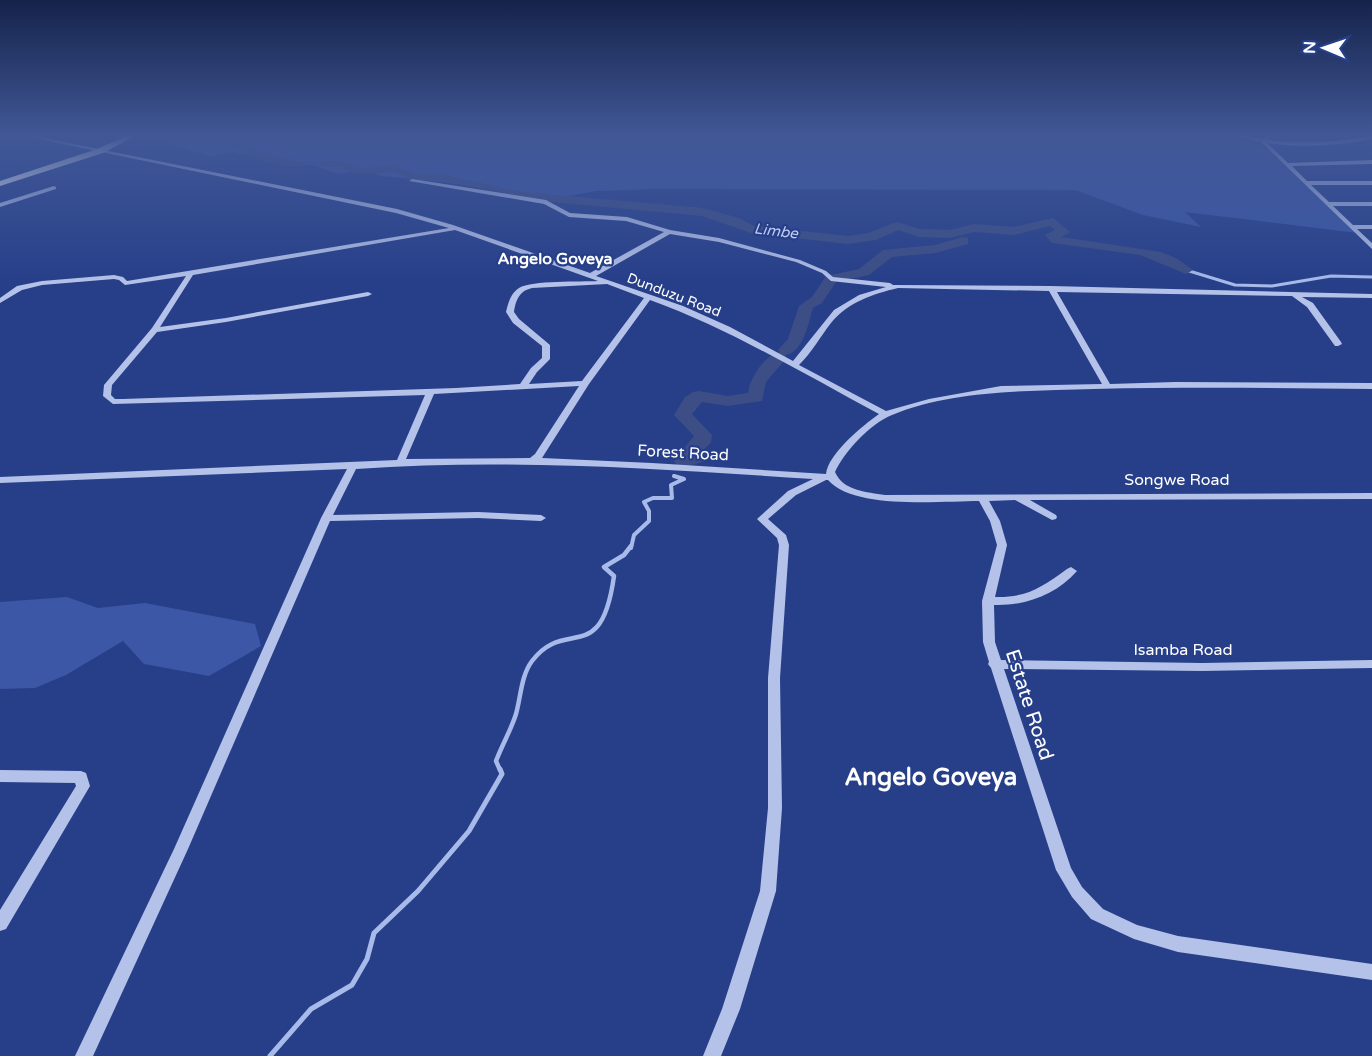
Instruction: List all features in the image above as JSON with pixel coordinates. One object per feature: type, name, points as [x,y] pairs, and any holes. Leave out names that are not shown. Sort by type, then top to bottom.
[{"type":"street","name":"Dunduzu Road","points":[[263,184],[398,212],[455,228],[648,297],[727,329],[885,414]]},
{"type":"street","points":[[429,184],[497,197],[553,204],[569,215],[627,219],[669,232],[719,240],[798,261],[824,272],[831,279],[898,286],[1372,296]]},
{"type":"street","points":[[1307,184],[1370,240],[1372,247]]},
{"type":"street","points":[[0,205],[54,188]]},
{"type":"street","points":[[1327,204],[1372,204]]},
{"type":"street","points":[[1353,227],[1372,227]]},
{"type":"street","points":[[0,301],[20,288],[42,283],[114,277],[121,278],[125,283],[455,228]]},
{"type":"street","points":[[590,276],[669,232]]},
{"type":"street","points":[[190,273],[154,330],[108,385],[107,396],[112,401],[204,401],[585,383]]},
{"type":"street","points":[[523,386],[534,370],[546,359],[546,345],[516,321],[510,312],[516,293],[521,288],[532,286],[606,282]]},
{"type":"street","points":[[795,364],[808,352],[837,312],[864,296],[898,286]]},
{"type":"street","points":[[1051,288],[1107,386]]},
{"type":"street","points":[[154,330],[226,321],[368,294]]},
{"type":"street","points":[[1295,295],[1310,305],[1338,344]]},
{"type":"street","points":[[533,460],[539,456],[585,383],[648,297]]},
{"type":"street","points":[[712,1056],[731,1009],[768,891],[774,808],[774,678],[784,544],[782,537],[762,519],[800,488],[831,477],[832,466],[838,455],[885,414],[1001,389],[1107,386],[1372,386]]},
{"type":"street","points":[[401,461],[431,391]]},
{"type":"street","name":"Forest Road","points":[[0,480],[353,466],[401,461],[533,460],[831,477]]},
{"type":"street","points":[[84,1056],[185,838],[326,518],[353,466]]},
{"type":"street","name":"Songwe Road","points":[[831,477],[836,483],[848,489],[885,498],[1372,496]]},
{"type":"street","points":[[1014,496],[1052,517]]},
{"type":"street","name":"Estate Road","points":[[982,497],[995,521],[1002,544],[988,601],[989,642],[994,664],[1064,870],[1077,892],[1097,914],[1134,932],[1178,944],[1372,972]]},
{"type":"street","points":[[326,518],[478,515],[541,518]]},
{"type":"street","points":[[988,601],[1012,602],[1032,598],[1071,571]]},
{"type":"street","name":"Isamba Road","points":[[994,664],[1202,668],[1372,664]]},
{"type":"street","points":[[0,776],[81,777],[83,786],[0,924]]},
{"type":"shaded area","points":[[458,184],[1305,184],[1358,233],[1185,212],[1201,227],[1143,215],[1075,190],[656,189],[597,191],[550,199]]},
{"type":"shaded area","points":[[67,597],[98,608],[145,603],[255,624],[261,646],[209,676],[144,664],[123,641],[66,675],[35,688],[0,689],[0,602]]},
{"type":"waterway","name":"Limbe","points":[[478,184],[513,191],[520,195],[703,212],[735,221],[751,229],[848,240],[871,237],[897,226],[919,233],[950,234],[974,228],[1014,231],[1053,222],[1064,232],[1051,235],[1057,240],[1140,251],[1172,261],[1186,270]]},
{"type":"waterway","points":[[786,350],[795,340],[806,306],[817,300],[831,279],[864,272],[888,253],[936,249],[963,241]]},
{"type":"waterway","points":[[1186,270],[1235,285],[1272,286],[1331,276],[1372,277]]},
{"type":"waterway","points":[[684,461],[699,457],[691,451],[702,442],[703,435],[683,415],[683,411],[691,401],[699,396],[728,401],[756,397],[758,381],[779,357]]},
{"type":"waterway","points":[[631,548],[634,535],[649,521],[649,511],[644,502],[653,498],[672,498],[671,485],[684,479],[674,476]]},
{"type":"waterway","points":[[500,770],[496,761],[512,726],[528,667],[545,648],[591,632],[600,622],[608,605],[614,576],[604,567],[624,555],[631,546]]},
{"type":"waterway","points":[[270,1056],[311,1009],[352,985],[367,959],[374,933],[418,891],[469,831],[502,774],[500,769]]},
{"type":"district","name":"Angelo Goveya","points":[[555,259]]},
{"type":"district","name":"Angelo Goveya","points":[[931,777]]}]
